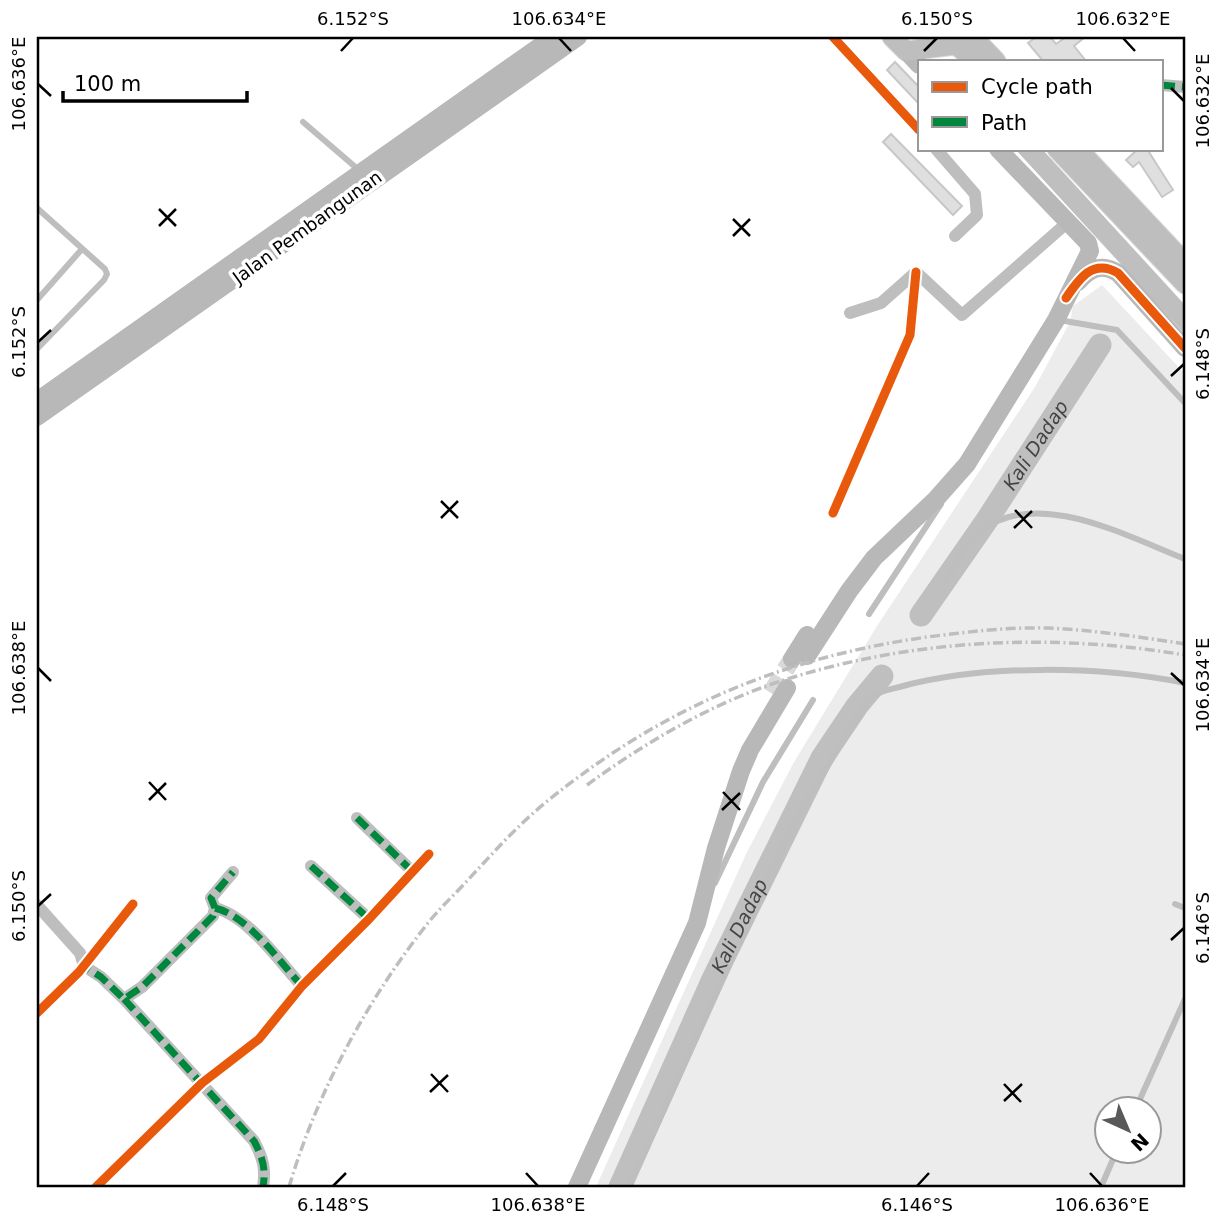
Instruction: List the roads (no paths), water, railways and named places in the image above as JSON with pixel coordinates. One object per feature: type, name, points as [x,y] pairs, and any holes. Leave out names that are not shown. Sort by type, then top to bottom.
[{"type":"main road","name":"Jalan Pembangunan","points":[[37,411],[360,172],[553,37]]},
{"type":"main road","name":"Jalan Pembangunan","points":[[37,411],[578,37]]},
{"type":"main road","points":[[959,41],[974,60]]},
{"type":"main road","points":[[910,51],[959,41],[994,60]]},
{"type":"main road","points":[[986,435],[962,461],[865,551],[835,592],[799,658],[874,558],[936,499],[967,464],[986,435],[1056,320],[1090,251],[1088,243],[1000,150]]},
{"type":"main road","points":[[1058,150],[1185,284]]},
{"type":"main road","points":[[1079,150],[1185,263]]},
{"type":"main road","points":[[1066,298],[1090,270],[1105,267],[1118,273],[1185,348]]},
{"type":"main road","points":[[578,1187],[676,970],[697,923],[716,848],[741,771],[779,690],[743,740],[716,808],[705,847],[691,922],[676,970]]},
{"type":"street","points":[[833,37],[918,129]]},
{"type":"street","points":[[1162,85],[1185,87]]},
{"type":"street","points":[[937,150],[975,194],[977,215],[955,236]]},
{"type":"street","points":[[916,272],[962,316],[1071,225]]},
{"type":"street","points":[[850,313],[881,303],[916,272]]},
{"type":"street","points":[[833,513],[910,335],[916,272]]},
{"type":"street","points":[[356,818],[412,871]]},
{"type":"street","points":[[96,1187],[202,1083],[259,1039],[302,986],[429,854]]},
{"type":"street","points":[[311,866],[369,919]]},
{"type":"street","points":[[124,999],[142,987],[213,916],[215,908],[211,898],[233,872]]},
{"type":"street","points":[[37,1013],[84,966],[134,904]]},
{"type":"street","points":[[37,905],[80,953],[84,966],[101,977],[124,999],[254,1141],[262,1156],[265,1170],[263,1187]]},
{"type":"street","points":[[215,908],[231,913],[243,922],[302,986]]},
{"type":"lane","points":[[303,122],[360,172]]},
{"type":"lane","points":[[37,208],[105,269],[107,274],[37,349]]},
{"type":"lane","points":[[37,300],[82,249]]},
{"type":"lane","points":[[1056,320],[1117,330],[1185,403]]},
{"type":"lane","points":[[869,614],[967,464]]},
{"type":"lane","points":[[945,580],[978,532],[1001,520],[1035,512],[1059,513],[1185,559]]},
{"type":"lane","points":[[629,1187],[789,833],[870,698],[924,680],[1052,670],[1109,673],[1185,683]]},
{"type":"lane","points":[[697,923],[744,816],[813,700]]},
{"type":"lane","points":[[1175,904],[1185,908]]},
{"type":"lane","points":[[1142,1094],[1185,999]]},
{"type":"lane","points":[[1101,1187],[1111,1164]]},
{"type":"waterway","name":"Kali Dadap","points":[[921,615],[987,520],[1100,345]]},
{"type":"waterway","name":"Kali Dadap","points":[[620,1187],[713,979],[822,758],[857,706],[882,676]]},
{"type":"tunnel","points":[[771,693],[792,659]]},
{"type":"railway","points":[[289,1187],[314,1117],[346,1048],[384,983],[428,923],[505,840],[545,803],[633,740],[724,693],[772,674],[873,646],[957,633],[1032,628],[1099,632],[1185,644]]},
{"type":"railway","points":[[587,785],[653,741],[699,715],[747,693],[822,669],[873,657],[925,649],[1029,642],[1133,648],[1185,655]]}]
